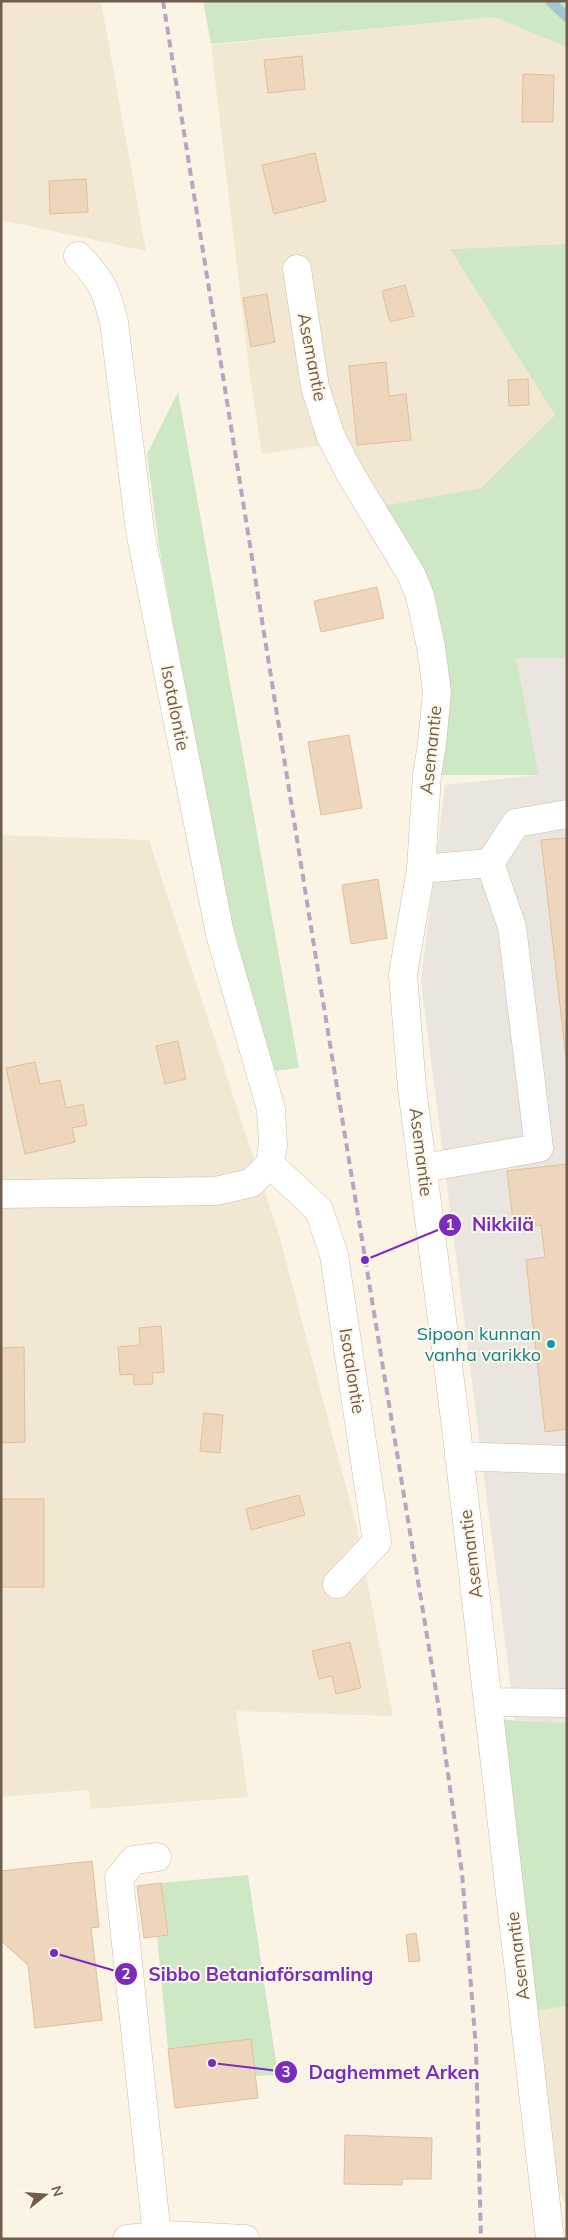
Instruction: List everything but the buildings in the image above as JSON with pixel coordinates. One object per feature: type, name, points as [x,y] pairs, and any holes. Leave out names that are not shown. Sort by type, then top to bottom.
[{"type":"street","name":"Isotalontie","points":[[78,256],[96,275],[106,292],[114,322],[140,531],[220,934],[271,1109],[273,1145],[270,1164],[319,1210],[334,1255],[377,1542],[337,1584]]},
{"type":"street","name":"Asemantie","points":[[297,269],[315,387],[331,437],[352,477],[410,574],[420,596],[431,647],[437,692],[427,775],[421,869],[403,974],[412,1088],[459,1456],[550,2239]]},
{"type":"street","points":[[490,864],[516,823],[567,814]]},
{"type":"street","points":[[421,869],[490,864]]},
{"type":"street","points":[[423,1168],[539,1148],[512,927],[490,864]]},
{"type":"street","points":[[1,1194],[216,1191],[251,1183],[270,1164]]},
{"type":"street","points":[[459,1456],[567,1460]]},
{"type":"street","points":[[488,1702],[567,1703]]},
{"type":"street","points":[[157,1857],[134,1860],[119,1878],[157,2236]]},
{"type":"street","points":[[127,2239],[157,2236],[237,2238]]},
{"type":"shaded area","points":[[1,1],[101,1],[146,251],[1,220]]},
{"type":"shaded area","points":[[494,17],[567,47],[567,244],[451,249],[555,415],[481,488],[371,508],[350,441],[262,454],[250,377],[211,45]]},
{"type":"shaded area","points":[[516,658],[567,658],[567,1723],[515,1720],[421,980],[445,785],[539,775]]},
{"type":"shaded area","points":[[1,835],[149,840],[279,1235],[357,1528],[393,1716],[236,1711],[248,1797],[91,1809],[89,1790],[1,1797]]},
{"type":"shaded area","points":[[567,2006],[567,2207],[556,2182],[525,2012]]},
{"type":"green space","points":[[203,1],[567,1],[567,47],[494,17],[211,44]]},
{"type":"green space","points":[[567,244],[567,658],[516,658],[539,775],[427,775],[431,647],[371,508],[481,488],[555,415],[450,249]]},
{"type":"green space","points":[[178,392],[299,1068],[273,1071],[229,927],[159,546],[147,454]]},
{"type":"green space","points":[[490,1719],[567,1723],[567,2006],[525,2012]]},
{"type":"green space","points":[[248,1875],[278,2075],[255,2076],[251,2040],[168,2049],[157,1936],[167,1935],[161,1883]]},
{"type":"waterway","points":[[550,1],[567,17]]},
{"type":"railway","points":[[163,1],[319,977],[438,1703],[462,1873],[476,2048],[481,2239]]},
{"type":"place","name":"Nikkilä","points":[[365,1260]]},
{"type":"place","name":"Sipoon kunnan vanha varikko","points":[[551,1344]]},
{"type":"place","name":"Sibbo Betaniaförsamling","points":[[54,1953]]},
{"type":"place","name":"Daghemmet Arken","points":[[212,2063]]}]
